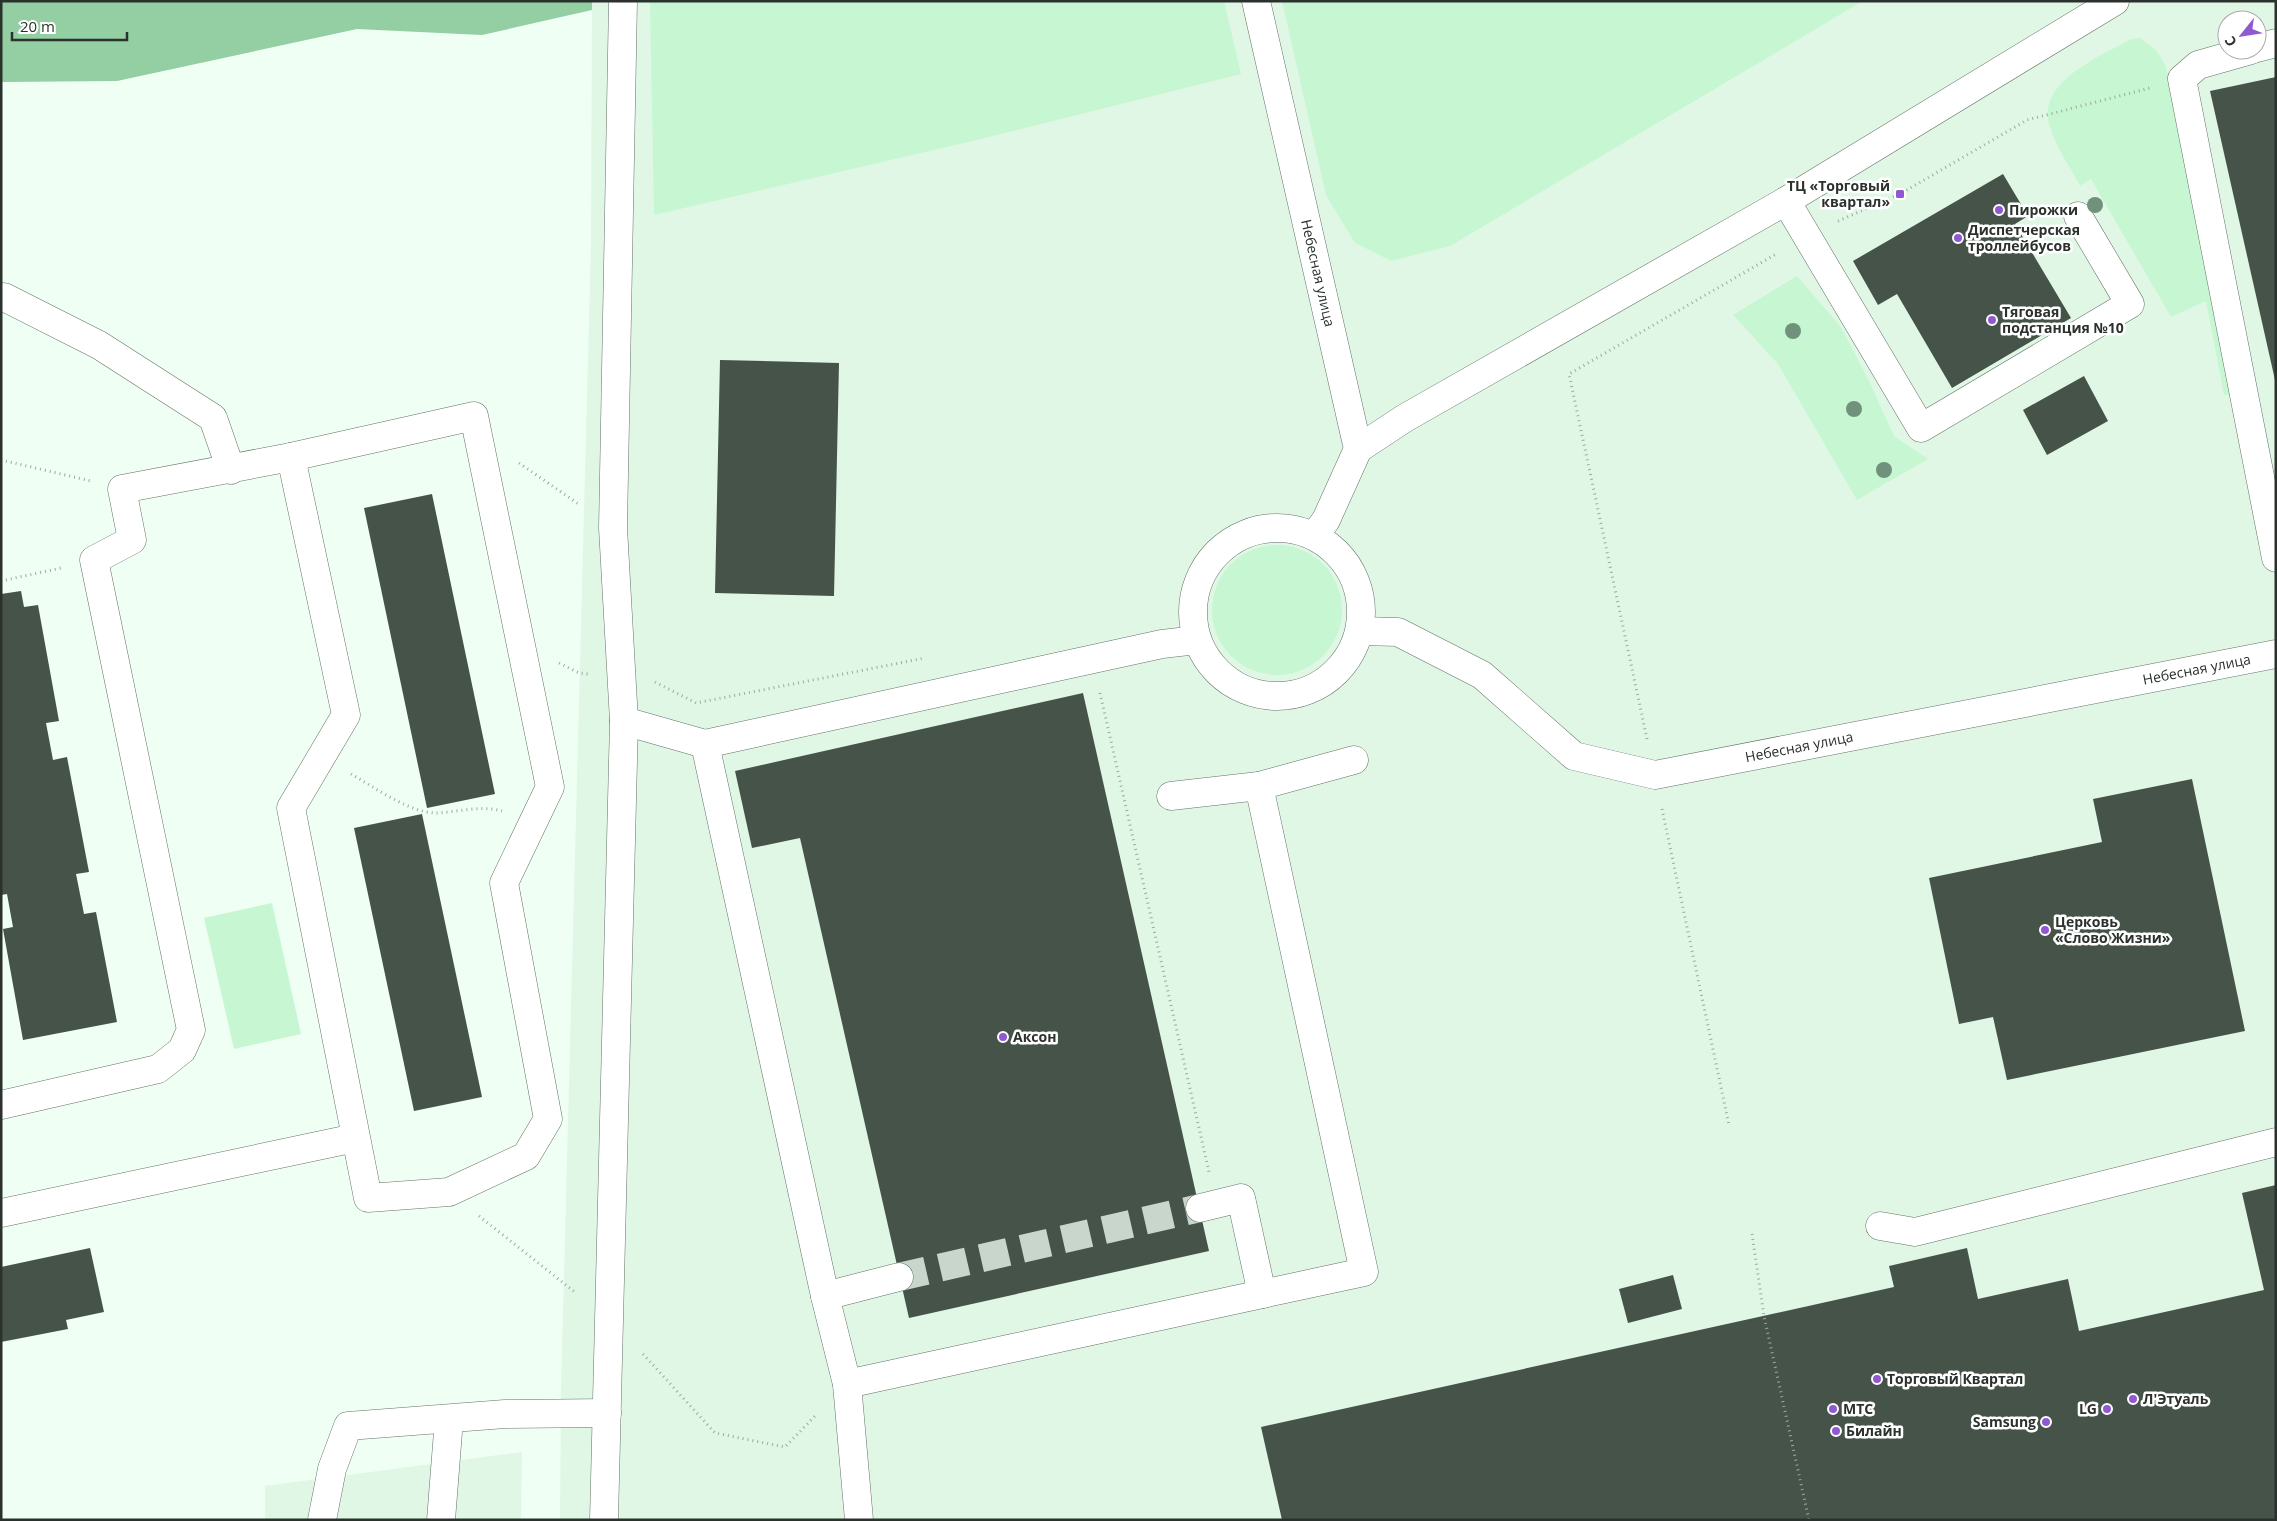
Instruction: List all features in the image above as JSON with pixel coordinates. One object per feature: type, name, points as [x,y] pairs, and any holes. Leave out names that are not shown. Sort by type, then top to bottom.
[{"type":"street","points":[[604,1520],[624,721],[613,528],[623,1]]},
{"type":"street","name":"Небесная улица","points":[[1256,1],[1358,449]]},
{"type":"street","points":[[1314,536],[1326,520],[1358,449],[1422,409],[1786,201],[2115,1]]},
{"type":"street","points":[[2217,60],[2198,65],[2182,79],[2276,558]]},
{"type":"street","points":[[1786,201],[1921,428],[2130,304],[2078,216]]},
{"type":"street","points":[[2,296],[99,345],[213,418],[231,470]]},
{"type":"street","points":[[1,1105],[158,1069],[182,1050],[191,1030],[94,560],[132,540],[122,489],[291,458],[474,416],[550,787],[504,883],[548,1119],[526,1156],[449,1192],[368,1198],[291,808],[346,715],[291,458]]},
{"type":"street","points":[[1271,528],[1293,529],[1314,536],[1333,549],[1348,566],[1354,579],[1361,608],[1360,630],[1352,651],[1340,669],[1329,679],[1304,693],[1282,697],[1260,695],[1240,688],[1222,676],[1207,660],[1197,640],[1192,618],[1194,596],[1201,575],[1213,556],[1229,542],[1250,532],[1271,528]]},
{"type":"street","name":"Небесная улица","points":[[1360,630],[1398,632],[1482,675],[1574,756],[1655,775],[2276,654]]},
{"type":"street","points":[[624,721],[705,744],[1162,644],[1197,640]]},
{"type":"street","points":[[705,744],[825,1296],[847,1384],[859,1520]]},
{"type":"street","points":[[1171,796],[1259,786],[1354,760]]},
{"type":"street","points":[[847,1384],[1364,1272],[1259,786]]},
{"type":"street","points":[[1,1213],[355,1138]]},
{"type":"street","points":[[1880,1226],[1915,1232],[2276,1142]]},
{"type":"street","points":[[1208,1206],[1241,1198],[1262,1294]]},
{"type":"street","points":[[825,1296],[899,1277]]},
{"type":"street","points":[[324,1519],[332,1468],[348,1426],[505,1414],[607,1413]]},
{"type":"street","points":[[441,1520],[449,1419]]},
{"type":"path","points":[[1569,374],[1807,236],[1900,194],[2027,120],[2182,79]]},
{"type":"path","points":[[514,459],[613,528]]},
{"type":"path","points":[[1,460],[122,489]]},
{"type":"path","points":[[1,581],[94,560]]},
{"type":"path","points":[[522,645],[579,673],[622,675],[651,680],[696,703],[926,658]]},
{"type":"path","points":[[1093,660],[1208,1206]]},
{"type":"path","points":[[321,757],[414,809],[434,813],[491,808],[534,819]]},
{"type":"path","points":[[449,1192],[609,1320],[653,1364],[715,1433],[785,1448],[847,1384]]},
{"type":"path","points":[[1752,1234],[1764,1316],[1809,1520]]},
{"type":"shaded area","points":[[592,1],[2276,1],[2276,1520],[560,1520],[561,1389],[591,244]]},
{"type":"shaded area","points":[[522,1452],[521,1520],[265,1520],[265,1486]]},
{"type":"green space","points":[[1,1],[592,1],[592,10],[482,35],[357,29],[117,81],[1,82]]},
{"type":"green space","points":[[650,1],[1224,1],[1241,74],[981,139],[654,215]]},
{"type":"green space","points":[[1282,1],[1863,1],[1450,246],[1391,261],[1355,243],[1326,195]]},
{"type":"green space","points":[[2140,38],[2157,51],[2166,67],[2235,395],[2224,395],[2206,301],[2171,317],[2091,179],[2080,186],[2059,149],[2050,127],[2048,111],[2052,97],[2061,84],[2088,63],[2131,39]]},
{"type":"green space","points":[[1797,276],[1841,327],[1870,383],[1894,436],[1928,459],[1857,500],[1778,364],[1733,315]]},
{"type":"green space","points":[[1277,545],[1290,546],[1302,550],[1323,564],[1337,585],[1341,597],[1341,623],[1337,635],[1323,656],[1302,670],[1290,674],[1277,675],[1264,674],[1252,670],[1231,656],[1217,635],[1213,623],[1212,610],[1213,597],[1217,585],[1231,564],[1252,550],[1264,546]]},
{"type":"green space","points":[[272,903],[301,1034],[234,1049],[204,918]]},
{"type":"building","points":[[2276,77],[2276,379],[2275,380],[2210,91]]},
{"type":"building","points":[[2003,174],[2028,216],[2015,224],[2071,318],[1952,388],[1897,294],[1878,305],[1853,261]]},
{"type":"building","points":[[720,360],[839,363],[834,596],[715,593]]},
{"type":"building","points":[[2084,376],[2108,421],[2047,455],[2023,410]]},
{"type":"building","points":[[432,494],[495,794],[427,808],[364,508]]},
{"type":"building","points":[[21,591],[24,607],[38,605],[59,721],[46,723],[53,760],[67,757],[89,872],[76,874],[84,914],[96,912],[117,1022],[23,1040],[3,929],[13,927],[7,894],[1,895],[1,594]]},
{"type":"building","name":"Аксон","points":[[1083,693],[1209,1251],[909,1318],[800,838],[752,848],[735,771]]},
{"type":"building","points":[[2192,779],[2245,1031],[2007,1080],[1993,1017],[1959,1024],[1929,878],[2102,842],[2093,799]]},
{"type":"building","points":[[422,814],[482,1097],[414,1111],[354,828]]},
{"type":"building","name":"Торговый Квартал","points":[[2276,1185],[2276,1520],[1282,1520],[1261,1427],[1894,1287],[1889,1266],[1967,1248],[1978,1299],[2068,1279],[2079,1331],[2264,1290],[2242,1193]]},
{"type":"building","points":[[90,1248],[104,1312],[66,1320],[68,1329],[1,1342],[1,1267]]},
{"type":"building","points":[[1673,1275],[1682,1309],[1628,1323],[1619,1289]]},
{"type":"tunnel","points":[[899,1277],[1200,1208]]},
{"type":"place","name":"ТЦ «Торговый квартал»","points":[[1900,194]]},
{"type":"place","name":"Пирожки","points":[[1999,210]]},
{"type":"place","name":"Диспетчерская троллейбусов","points":[[1958,238]]},
{"type":"place","name":"Тяговая подстанция №10","points":[[1992,320]]},
{"type":"place","name":"Церковь «Слово Жизни»","points":[[2045,930]]},
{"type":"place","name":"Аксон","points":[[1003,1037]]},
{"type":"place","name":"Торговый Квартал","points":[[1877,1379]]},
{"type":"place","name":"Л'Этуаль","points":[[2133,1399]]},
{"type":"place","name":"МТС","points":[[1833,1409]]},
{"type":"place","name":"LG","points":[[2107,1409]]},
{"type":"place","name":"Samsung","points":[[2046,1422]]},
{"type":"place","name":"Билайн","points":[[1836,1431]]}]
